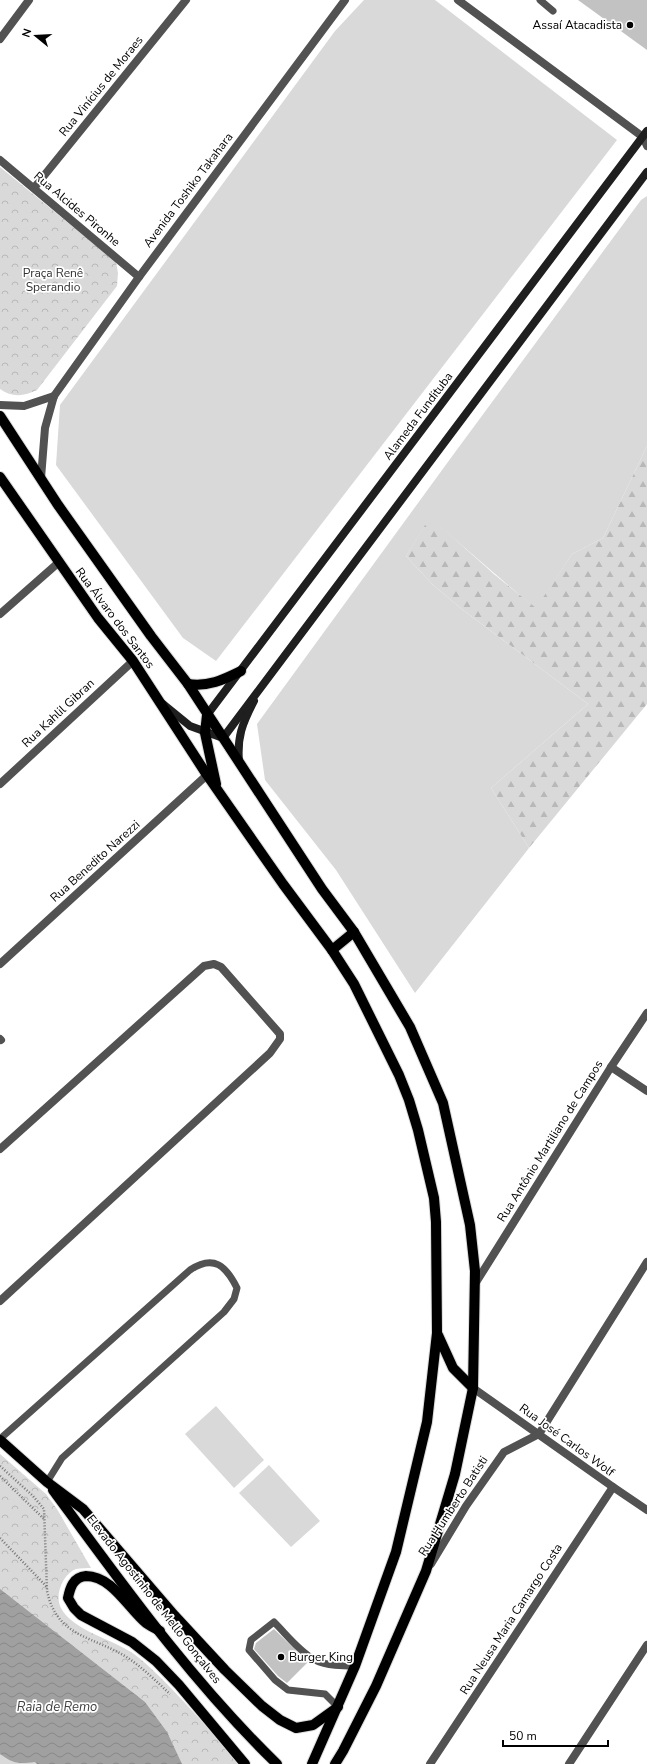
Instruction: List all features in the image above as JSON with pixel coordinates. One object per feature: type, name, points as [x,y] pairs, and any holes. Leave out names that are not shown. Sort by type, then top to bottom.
[{"type":"main road","name":"Alameda Fundituba","points":[[207,715],[645,134]]},
{"type":"main road","points":[[223,738],[268,675],[647,172]]},
{"type":"main road","points":[[0,416],[40,478],[151,636],[188,684],[322,889],[354,932],[410,1028],[443,1103],[470,1225],[475,1284],[473,1388],[454,1474],[426,1571]]},
{"type":"main road","name":"Rua Álvaro dos Santos","points":[[0,477],[98,618],[132,661],[217,790],[283,884],[332,950],[354,984],[399,1075],[409,1100],[418,1130],[434,1198],[436,1222],[437,1333],[427,1422],[396,1552],[355,1666],[312,1764]]},
{"type":"main road","points":[[188,684],[197,686],[218,683],[241,671]]},
{"type":"main road","points":[[239,763],[238,744],[243,723],[268,675]]},
{"type":"main road","points":[[158,700],[190,726],[205,733],[223,738]]},
{"type":"main road","points":[[207,715],[205,733],[217,790]]},
{"type":"main road","points":[[332,950],[354,932]]},
{"type":"main road","points":[[437,1333],[452,1368],[473,1388]]},
{"type":"main road","points":[[0,1439],[47,1482],[83,1509],[174,1615],[225,1670],[262,1706],[280,1720],[296,1728],[304,1728],[313,1725],[338,1707]]},
{"type":"main road","name":"Elevado Agostinho de Mello Gonçalves","points":[[47,1482],[190,1671],[277,1764]]},
{"type":"main road","name":"Rua Humberto Batisti","points":[[343,1751],[376,1686],[426,1571]]},
{"type":"main road","points":[[160,1631],[147,1623],[113,1588],[102,1580],[92,1576],[83,1576],[74,1581],[68,1598],[74,1608],[81,1615],[132,1642],[156,1661],[179,1685],[245,1764]]},
{"type":"main road","points":[[335,1764],[343,1751]]},
{"type":"main road","points":[[341,1764],[343,1751]]},
{"type":"street","points":[[0,39],[29,0]]},
{"type":"street","name":"Rua Vinícius de Moraes","points":[[34,188],[186,0]]},
{"type":"street","name":"Avenida Toshiko Takahara","points":[[40,478],[45,428],[54,396],[139,277],[345,0]]},
{"type":"street","points":[[458,0],[645,134],[647,146]]},
{"type":"street","name":"Rua Alcides Pironhe","points":[[0,160],[139,277]]},
{"type":"street","points":[[0,405],[24,406],[54,396]]},
{"type":"street","points":[[0,614],[58,562]]},
{"type":"street","name":"Rua Kahlil Gibran","points":[[0,784],[132,661]]},
{"type":"street","name":"Rua Benedito Narezzi","points":[[0,964],[207,775]]},
{"type":"street","points":[[0,1149],[204,966],[214,964],[222,967],[280,1034],[280,1039],[270,1053],[0,1302]]},
{"type":"street","name":"Rua Antônio Martiliano de Campos","points":[[475,1284],[610,1067],[647,1012]]},
{"type":"street","points":[[610,1067],[647,1091]]},
{"type":"street","points":[[539,1434],[647,1262]]},
{"type":"street","name":"Rua José Carlos Wolf","points":[[473,1388],[613,1487],[647,1509]]},
{"type":"street","name":"Rua Humberto Batisti","points":[[426,1571],[466,1506],[504,1452],[539,1434]]},
{"type":"street","name":"Rua Neusa Maria Camargo Costa","points":[[430,1764],[613,1487]]},
{"type":"street","points":[[569,1764],[647,1645]]},
{"type":"lane","points":[[540,0],[553,11]]},
{"type":"lane","points":[[0,1439],[190,1270],[200,1263],[216,1263],[230,1274],[237,1288],[234,1299],[224,1312],[62,1458],[47,1482]]},
{"type":"lane","points":[[338,1707],[325,1694],[288,1690],[275,1680],[249,1650],[251,1640],[274,1622],[301,1649],[316,1660],[339,1666],[355,1666]]},
{"type":"path","points":[[0,1466],[33,1496],[44,1509],[45,1521],[0,1476]]},
{"type":"path","points":[[0,1538],[48,1588]]},
{"type":"green space","points":[[364,0],[435,0],[617,140],[216,661],[183,638],[56,465],[60,405],[335,31]]},
{"type":"green space","name":"Praça Renê Sperandio","points":[[0,167],[116,262],[118,273],[117,286],[37,390],[23,395],[9,394],[0,389]]},
{"type":"green space","points":[[647,196],[647,446],[603,538],[572,554],[536,609],[430,518],[406,556],[433,585],[463,610],[588,704],[491,788],[529,848],[415,993],[336,870],[265,780],[257,724],[641,200]]},
{"type":"green space","points":[[647,446],[647,704],[529,848],[491,788],[588,704],[463,610],[433,585],[406,556],[430,517],[495,575],[536,608],[572,554],[603,538]]},
{"type":"green space","points":[[216,1406],[264,1460],[234,1488],[185,1434]]},
{"type":"green space","points":[[0,1454],[46,1494],[57,1509],[91,1568],[76,1569],[71,1572],[67,1575],[61,1586],[59,1591],[59,1603],[67,1616],[84,1629],[125,1649],[143,1661],[177,1694],[239,1764],[0,1764]]},
{"type":"green space","points":[[269,1465],[320,1521],[291,1547],[239,1493]]},
{"type":"water","name":"Raia de Remo","points":[[0,1589],[145,1702],[167,1732],[182,1764],[37,1764],[35,1762],[16,1762],[9,1760],[0,1754]]},
{"type":"building","name":"Assaí Atacadista","points":[[578,0],[647,0],[647,50]]},
{"type":"building","name":"Burger King","points":[[274,1629],[308,1662],[287,1683],[278,1676],[254,1649],[256,1643]]},
{"type":"place","name":"Assaí Atacadista","points":[[630,25]]},
{"type":"place","name":"Burger King","points":[[281,1657]]}]
